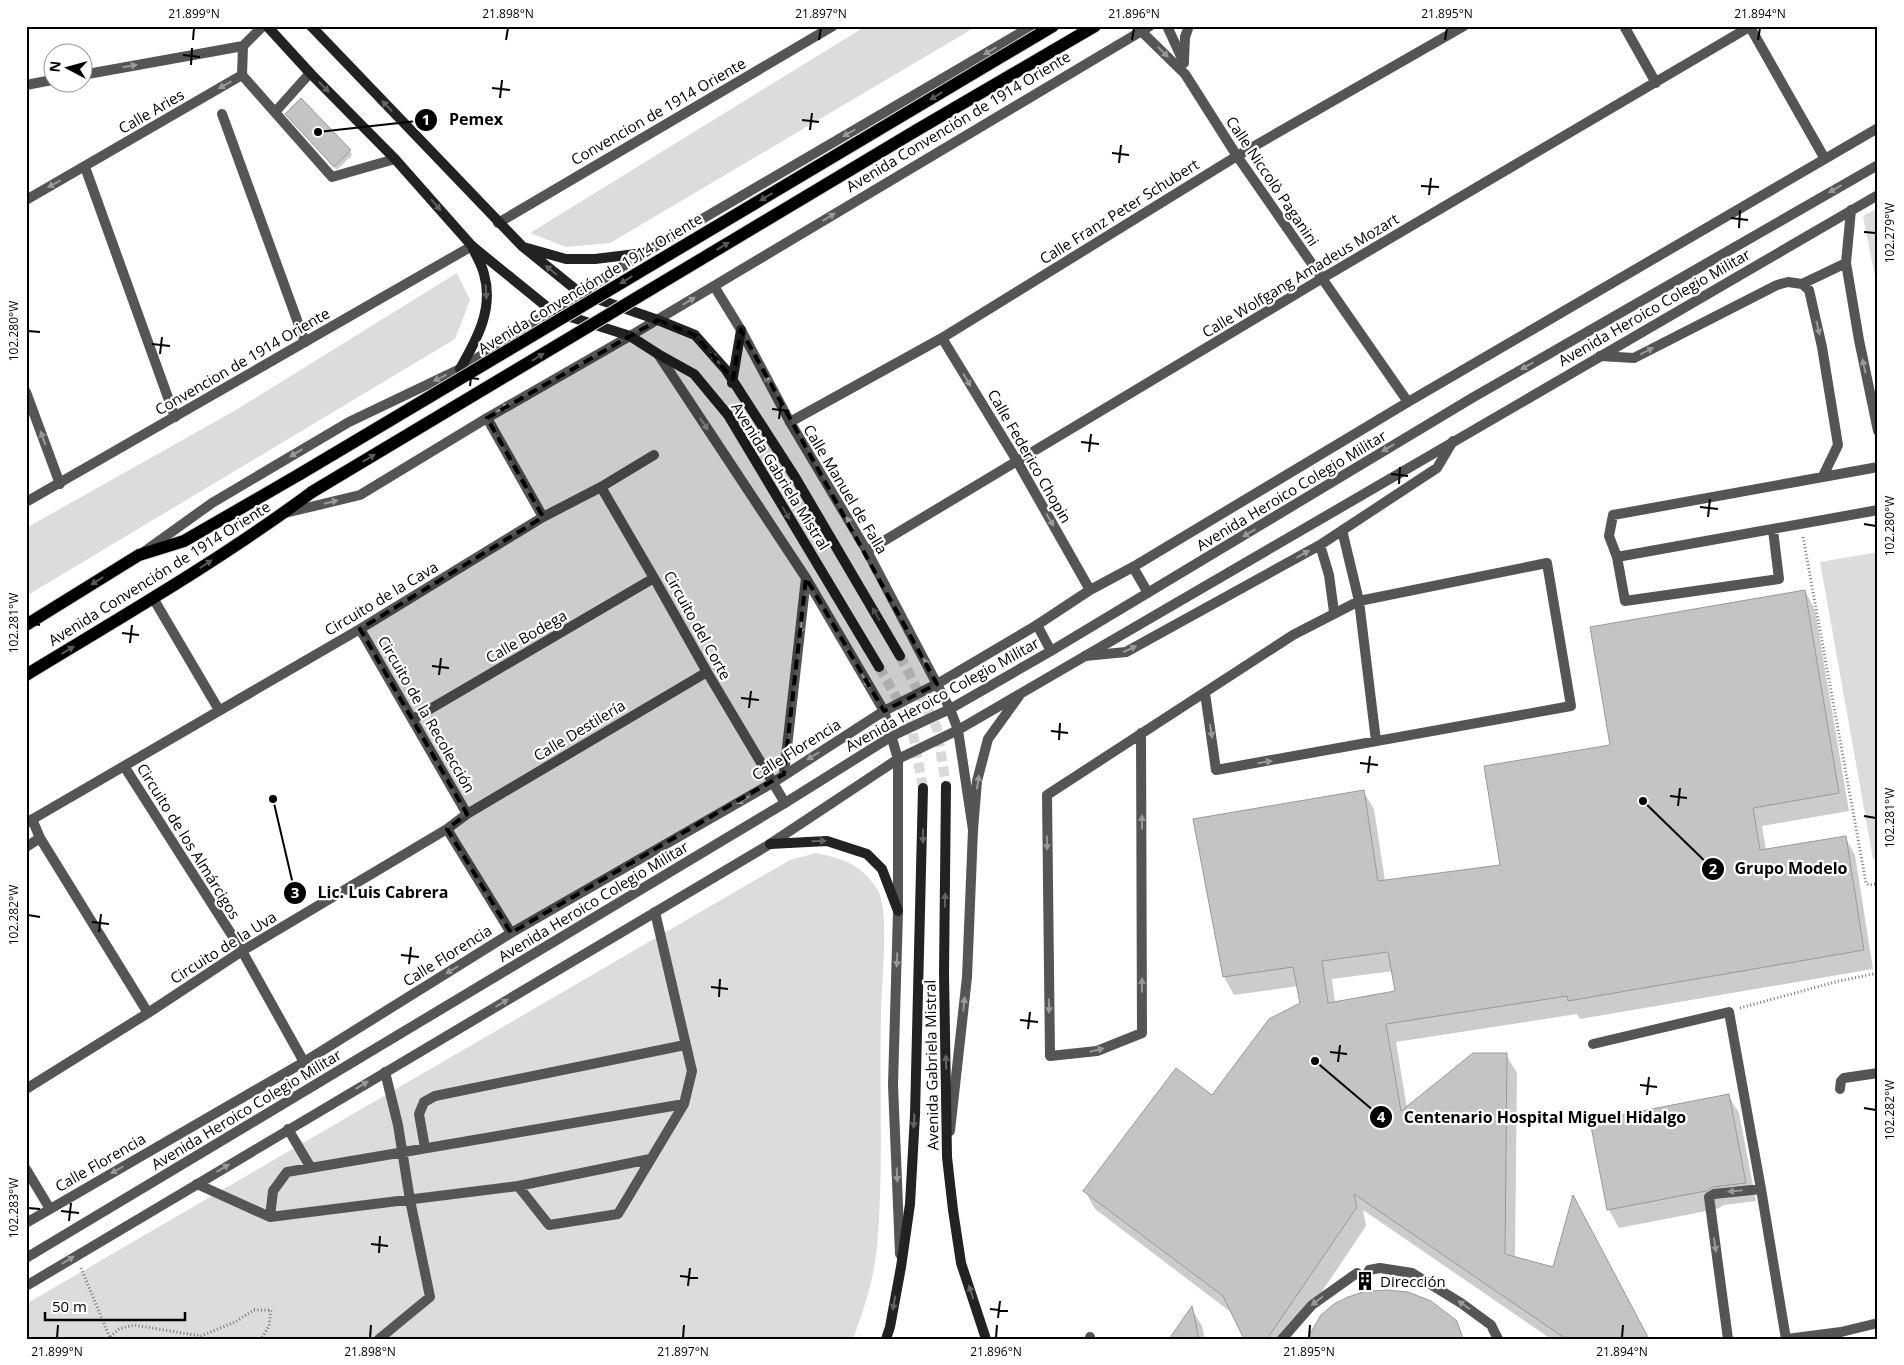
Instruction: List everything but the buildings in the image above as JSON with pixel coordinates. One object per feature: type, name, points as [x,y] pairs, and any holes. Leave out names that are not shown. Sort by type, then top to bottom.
[{"type":"main road","name":"Avenida Gabriela Mistral","points":[[267,26],[310,73],[395,159],[472,246],[552,311],[630,336],[694,374],[728,415],[879,667]]},
{"type":"main road","name":"Avenida Gabriela Mistral","points":[[311,26],[498,223],[522,246],[580,293],[695,335],[726,370],[732,383],[795,477],[900,656]]},
{"type":"main road","name":"Avenida Convención de 1914 Oriente","points":[[26,625],[139,555],[184,541],[300,474],[1053,26]]},
{"type":"main road","name":"Avenida Convención de 1914 Oriente","points":[[26,675],[153,598],[283,514],[312,492],[917,130],[1095,26]]},
{"type":"main road","points":[[460,368],[478,338],[487,308],[485,275],[472,246]]},
{"type":"main road","points":[[522,246],[566,259],[595,259],[644,252]]},
{"type":"main road","points":[[732,383],[740,330]]},
{"type":"main road","name":"Avenida Gabriela Mistral","points":[[946,786],[944,973],[947,1157],[962,1263],[986,1339]]},
{"type":"main road","name":"Avenida Gabriela Mistral","points":[[886,1339],[901,1267],[910,1204],[915,1115],[923,788]]},
{"type":"main road","points":[[770,844],[827,841],[867,854],[882,869],[898,912]]},
{"type":"street","points":[[92,72],[243,46],[263,26]]},
{"type":"street","name":"Convencion de 1914 Oriente","points":[[498,223],[833,26]]},
{"type":"street","name":"Avenida Convención de 1914 Oriente","points":[[139,555],[212,503],[349,422],[460,368],[644,252],[1032,26]]},
{"type":"street","name":"Calle Niccolò Paganini","points":[[1167,26],[1184,60],[1185,74]]},
{"type":"street","points":[[1184,60],[1185,37],[1189,26]]},
{"type":"street","name":"Calle Franz Peter Schubert","points":[[790,422],[942,338],[1237,156],[1464,26]]},
{"type":"street","points":[[1624,26],[1656,83]]},
{"type":"street","points":[[1750,27],[1825,159]]},
{"type":"street","name":"Calle Wolfgang Amadeus Mozart","points":[[867,551],[1321,279],[1750,27]]},
{"type":"street","name":"Avenida Convención de 1914 Oriente","points":[[283,514],[360,495],[486,418],[658,320],[1143,28]]},
{"type":"street","name":"Calle Niccolò Paganini","points":[[1143,28],[1185,74],[1237,156],[1408,402]]},
{"type":"street","points":[[243,46],[242,75],[332,176],[395,159]]},
{"type":"street","points":[[276,111],[310,73]]},
{"type":"street","name":"Calle Aries","points":[[26,200],[85,168],[242,75]]},
{"type":"street","points":[[26,85],[42,82]]},
{"type":"street","points":[[222,114],[305,342]]},
{"type":"street","name":"Avenida Heroico Colegio Militar","points":[[884,711],[938,684],[1037,625],[1090,590],[1133,567],[1408,402],[1878,128]]},
{"type":"street","name":"Avenida Heroico Colegio Militar","points":[[26,1258],[785,803],[892,736],[950,708],[1052,651],[1472,398],[1878,165]]},
{"type":"street","points":[[85,168],[174,417]]},
{"type":"street","name":"Avenida Heroico Colegio Militar","points":[[26,1286],[770,844],[898,760],[958,730],[1082,656],[1878,195]]},
{"type":"street","points":[[1851,210],[1846,263],[1859,340],[1878,431]]},
{"type":"street","name":"Convencion de 1914 Oriente","points":[[26,502],[472,246]]},
{"type":"street","points":[[1802,284],[1846,263]]},
{"type":"street","points":[[1600,356],[1634,358],[1777,285],[1788,282],[1802,284],[1809,290],[1820,335],[1838,445],[1823,476]]},
{"type":"street","name":"Calle Manuel de Falla","points":[[714,286],[790,422],[867,551],[950,708],[958,730],[973,830]]},
{"type":"street","name":"Calle Federico Chopin","points":[[942,338],[1017,461],[1090,590]]},
{"type":"street","points":[[658,354],[806,578],[884,711],[898,760]]},
{"type":"street","points":[[26,392],[60,484]]},
{"type":"street","points":[[486,418],[543,517]]},
{"type":"street","points":[[1082,656],[1126,652],[1320,545],[1437,468],[1453,441]]},
{"type":"street","name":"Circuito de la Cava","points":[[124,766],[360,629],[543,517],[601,487],[654,454]]},
{"type":"street","points":[[1773,530],[1779,579],[1626,601],[1617,557],[1608,536],[1613,515],[1878,467]]},
{"type":"street","name":"Circuito del Corte","points":[[601,487],[785,803]]},
{"type":"street","points":[[1617,557],[1878,510]]},
{"type":"street","points":[[1342,530],[1359,601],[1376,741]]},
{"type":"street","points":[[1320,545],[1329,576],[1334,612]]},
{"type":"street","points":[[1142,733],[1142,1034],[1097,1051],[1050,1056],[1047,795],[1142,733],[1205,693],[1293,635],[1334,612],[1359,601],[1546,563],[1571,706],[1216,770],[1205,693]]},
{"type":"street","points":[[1133,567],[1148,593]]},
{"type":"street","name":"Calle Bodega","points":[[414,719],[654,578]]},
{"type":"street","points":[[784,774],[806,578]]},
{"type":"street","points":[[153,598],[218,710]]},
{"type":"street","points":[[1037,625],[1052,651]]},
{"type":"street","name":"Circuito de la Recolección","points":[[360,629],[468,814]]},
{"type":"street","name":"Calle Destilería","points":[[468,814],[707,672]]},
{"type":"street","points":[[947,1157],[967,977],[977,781],[988,740],[1021,692]]},
{"type":"street","name":"Calle Florencia","points":[[26,1223],[304,1062],[511,933],[774,782],[884,711]]},
{"type":"street","name":"Avenida Gabriela Mistral","points":[[898,760],[898,912],[894,1085],[901,1267]]},
{"type":"street","points":[[124,766],[29,821],[148,1013]]},
{"type":"street","name":"Circuito de los Almárcigos","points":[[124,766],[242,951],[304,1062]]},
{"type":"street","name":"Circuito de la Uva","points":[[26,1090],[242,951],[447,829],[468,814]]},
{"type":"street","points":[[447,829],[511,933]]},
{"type":"street","points":[[26,847],[40,838]]},
{"type":"street","points":[[518,1186],[549,1225],[618,1214],[684,1104],[692,1071],[655,912]]},
{"type":"street","points":[[1593,1044],[1728,1012],[1787,1339],[1844,1335],[1878,1323]]},
{"type":"street","points":[[425,1148],[419,1114],[424,1102],[435,1096],[686,1044]]},
{"type":"street","points":[[379,1339],[430,1297],[410,1200],[403,1152],[384,1072]]},
{"type":"street","points":[[1840,1089],[1844,1078],[1878,1073]]},
{"type":"street","points":[[270,1217],[272,1191],[287,1172],[684,1104]]},
{"type":"street","points":[[288,1129],[311,1168]]},
{"type":"street","points":[[197,1184],[270,1217],[518,1186],[650,1158]]},
{"type":"street","points":[[26,1169],[50,1209]]},
{"type":"street","points":[[1728,1339],[1709,1197],[1714,1194],[1761,1189]]},
{"type":"street","points":[[1369,1270],[1380,1268],[1412,1273],[1455,1299],[1491,1325],[1498,1339]]},
{"type":"street","points":[[1282,1339],[1312,1305],[1357,1273]]},
{"type":"path","points":[[1800,524],[1866,883],[1869,885],[1878,884]]},
{"type":"path","points":[[1728,1012],[1839,981],[1878,974]]},
{"type":"path","points":[[76,1256],[109,1338],[119,1329],[134,1324],[201,1336],[235,1322],[254,1310],[271,1310],[269,1326],[261,1339]]},
{"type":"highlighted area","points":[[658,320],[695,335],[733,379],[741,330],[937,684],[884,711],[806,578],[784,774],[511,933],[447,829],[467,814],[360,629],[543,517],[487,418]]},
{"type":"shaded area","points":[[866,26],[977,26],[610,243],[566,247],[530,233]]},
{"type":"shaded area","points":[[1878,208],[1878,292],[1863,216]]},
{"type":"shaded area","points":[[457,273],[470,300],[455,339],[26,596],[26,528],[236,410]]},
{"type":"shaded area","points":[[1878,552],[1878,859],[1873,859],[1820,562]]},
{"type":"shaded area","points":[[816,853],[852,864],[866,875],[878,891],[882,901],[884,916],[881,1004],[881,1160],[877,1247],[874,1271],[853,1339],[26,1339],[26,1304],[790,860]]},
{"type":"tunnel","points":[[900,656],[937,728],[946,786]]},
{"type":"tunnel","points":[[879,667],[911,723],[923,788]]},
{"type":"place","name":"Pemex","points":[[318,132]]},
{"type":"place","name":"Lic. Luis Cabrera","points":[[273,799]]},
{"type":"place","name":"Grupo Modelo","points":[[1643,801]]},
{"type":"place","name":"Centenario Hospital Miguel Hidalgo","points":[[1315,1061]]},
{"type":"place","name":"Dirección","points":[[1365,1281]]}]
